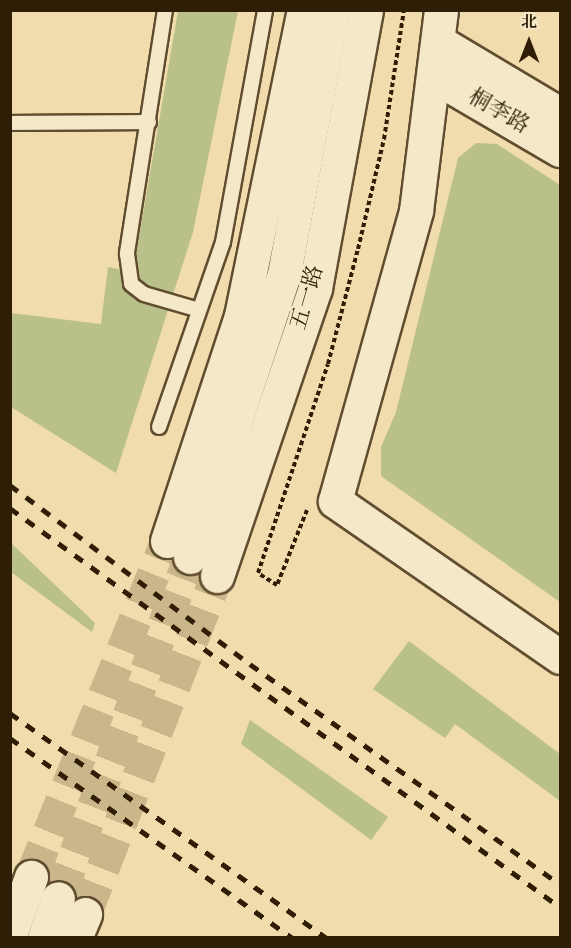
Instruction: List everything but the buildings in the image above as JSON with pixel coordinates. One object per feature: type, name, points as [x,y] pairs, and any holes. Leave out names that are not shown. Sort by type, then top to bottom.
[{"type":"main road","name":"五一路","points":[[304,10],[241,316],[178,549],[284,274],[333,10]]},
{"type":"main road","name":"五一路","points":[[217,576],[315,288],[366,10]]},
{"type":"main road","points":[[441,10],[435,76],[416,211],[335,501],[561,657]]},
{"type":"main road","name":"桐李路","points":[[439,42],[561,114]]},
{"type":"main road","name":"桐李路","points":[[435,76],[561,150]]},
{"type":"main road","points":[[10,935],[31,877]]},
{"type":"main road","points":[[44,938],[73,917]]},
{"type":"lane","points":[[165,10],[127,254],[130,284],[144,294],[199,310]]},
{"type":"lane","points":[[159,427],[223,242],[265,10]]},
{"type":"lane","points":[[10,123],[149,122]]},
{"type":"path","points":[[258,573],[277,585],[315,490],[335,501]]},
{"type":"green space","points":[[178,11],[238,11],[193,232],[116,473],[11,407],[10,313],[101,324],[108,267],[133,272]]},
{"type":"green space","points":[[476,143],[497,144],[560,185],[560,602],[381,476],[381,447],[396,412],[458,158]]},
{"type":"green space","points":[[10,542],[95,623],[92,632],[11,572]]},
{"type":"green space","points":[[409,641],[560,754],[560,801],[455,724],[445,738],[373,689]]},
{"type":"green space","points":[[250,720],[388,817],[371,840],[241,744]]},
{"type":"tunnel","points":[[31,877],[167,541]]},
{"type":"tunnel","points":[[58,898],[190,557]]},
{"type":"tunnel","points":[[85,914],[217,576]]},
{"type":"railway","points":[[10,485],[250,664],[560,884]]},
{"type":"railway","points":[[10,508],[560,907]]},
{"type":"railway","points":[[10,713],[327,938]]},
{"type":"railway","points":[[10,738],[292,938]]}]
